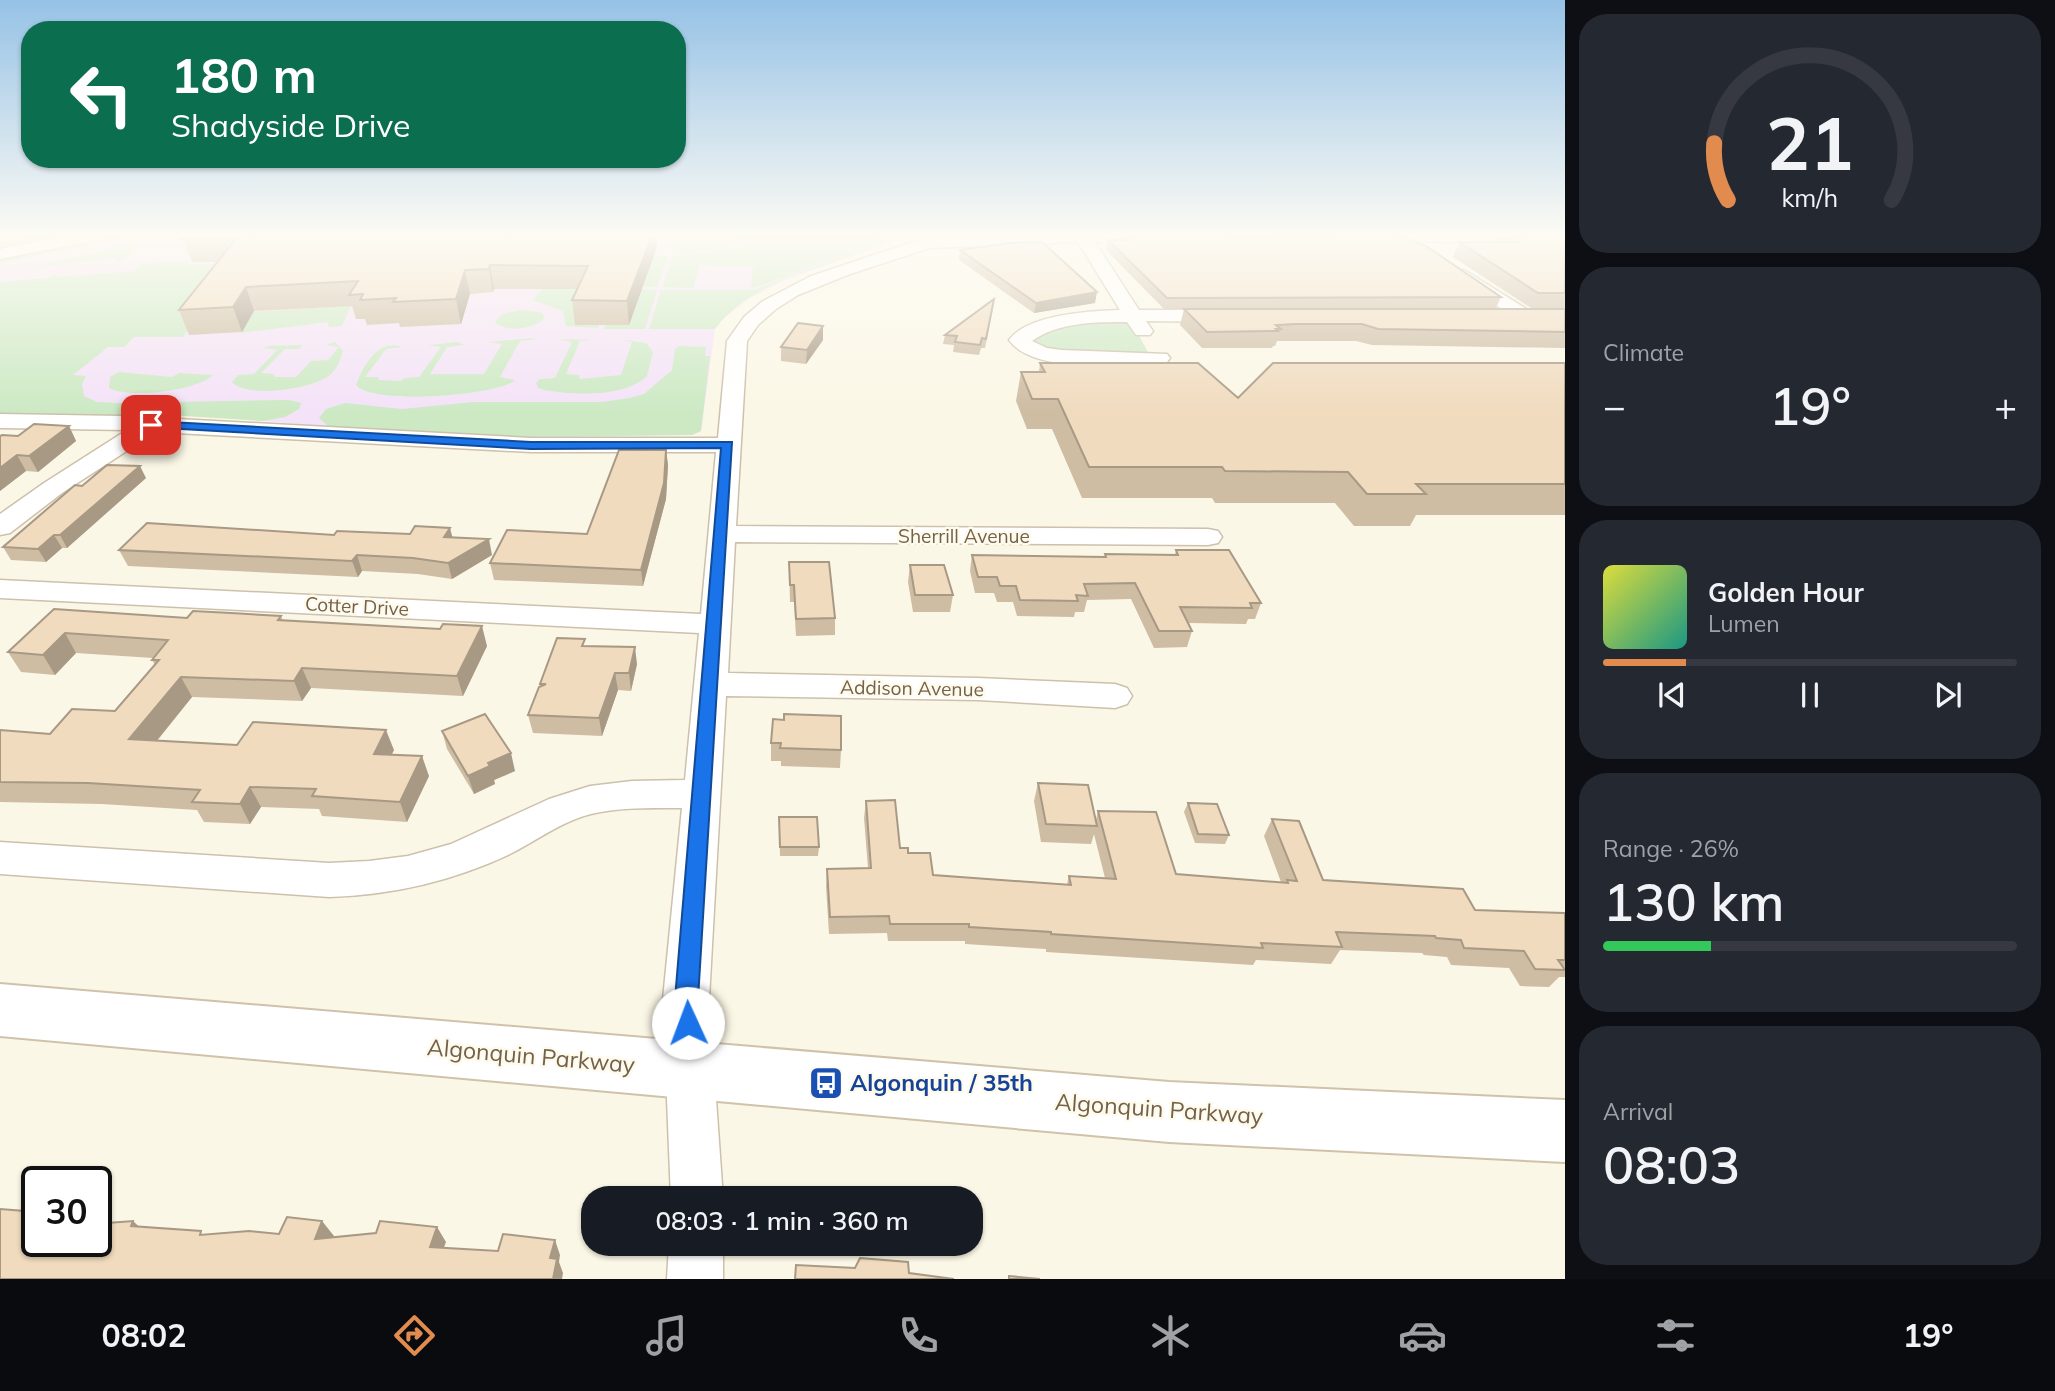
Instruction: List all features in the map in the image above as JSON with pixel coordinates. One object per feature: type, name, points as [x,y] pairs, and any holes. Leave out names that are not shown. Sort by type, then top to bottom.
[{"type":"main road","name":"Algonquin Parkway","points":[[0,1010],[1169,1112],[1565,1131]]},
{"type":"street","points":[[696,1186],[686,999],[737,341],[743,327],[762,310],[795,293]]},
{"type":"street","points":[[1119,293],[1134,317],[1160,358],[1057,357],[1027,350],[1018,340],[1025,333],[1047,323],[1083,318],[1134,317],[1244,316]]},
{"type":"street","points":[[1491,293],[1526,317]]},
{"type":"street","points":[[1485,316],[1552,317]]},
{"type":"street","points":[[0,421],[151,425],[491,444],[728,445]]},
{"type":"street","points":[[0,527],[151,425]]},
{"type":"street","name":"Sherrill Avenue","points":[[721,534],[1208,537]]},
{"type":"street","name":"Cotter Drive","points":[[0,589],[714,624]]},
{"type":"street","name":"Addison Avenue","points":[[710,684],[978,689],[1115,696]]},
{"type":"street","points":[[0,858],[328,880],[376,878],[455,859],[485,848],[546,816],[591,800],[702,794]]},
{"type":"street","points":[[695,1279],[696,1256]]},
{"type":"shaded area","points":[[0,293],[760,293],[748,299],[715,329],[701,431],[692,435],[561,437],[382,431],[203,416],[0,415]]},
{"type":"green space","points":[[0,293],[217,293],[183,337],[134,337],[124,347],[108,347],[73,375],[86,376],[82,384],[84,396],[97,402],[118,403],[289,400],[301,403],[299,409],[285,417],[262,421],[168,415],[0,415]]},
{"type":"green space","points":[[539,293],[585,293],[576,325],[599,325],[598,328],[566,326],[563,311],[533,300]]},
{"type":"green space","points":[[641,293],[656,293],[645,329],[604,329],[605,325],[629,325]]},
{"type":"green space","points":[[660,293],[759,293],[731,311],[715,329],[649,329]]},
{"type":"green space","points":[[355,297],[342,326],[329,327],[328,322],[241,333],[250,312],[344,306]]},
{"type":"green space","points":[[521,310],[540,312],[544,316],[543,320],[532,326],[512,329],[495,322],[502,314]]},
{"type":"green space","points":[[1123,320],[1132,323],[1148,352],[1078,354],[1030,346],[1033,335],[1064,324]]},
{"type":"green space","points":[[536,339],[520,341],[500,377],[515,380],[504,386],[461,394],[408,396],[384,395],[366,391],[356,385],[367,362],[385,347],[402,347],[386,349],[365,377],[401,381],[419,377],[441,347],[428,345],[458,342],[464,345],[447,347],[430,374],[484,374],[502,344],[488,342]]},
{"type":"green space","points":[[558,339],[596,340],[580,341],[566,374],[579,375],[580,379],[621,375],[632,342],[618,339],[646,343],[653,352],[647,376],[625,388],[598,393],[569,393],[538,388],[536,383],[540,379],[555,378],[572,342]]},
{"type":"green space","points":[[335,342],[343,351],[338,365],[325,378],[313,383],[267,391],[240,387],[232,382],[238,375],[254,374],[277,350],[264,348],[268,346],[302,345],[300,349],[285,349],[261,373],[273,374],[275,377],[296,377],[311,361],[328,360],[339,347],[326,345]]},
{"type":"green space","points":[[679,346],[706,347],[705,356],[710,356],[701,431],[692,435],[499,437],[328,426],[319,418],[326,409],[345,403],[402,409],[474,402],[602,402],[630,398],[644,394],[672,370],[675,349]]},
{"type":"green space","points":[[119,372],[172,377],[179,373],[213,375],[204,381],[178,389],[131,393],[109,388],[110,377]]},
{"type":"building","points":[[193,293],[242,293],[233,307],[179,310]]},
{"type":"building","points":[[350,293],[458,293],[456,299],[393,302],[396,298],[360,300],[363,294],[349,295]]},
{"type":"building","points":[[575,293],[630,293],[627,301],[572,300]]},
{"type":"building","points":[[1021,293],[1093,293],[1036,303]]},
{"type":"building","points":[[1162,293],[1495,293],[1501,297],[1167,298]]},
{"type":"building","points":[[994,299],[986,339],[982,338],[980,345],[955,342],[957,336],[945,335]]},
{"type":"building","points":[[1184,309],[1565,309],[1565,332],[1378,329],[1362,324],[1296,324],[1276,325],[1281,329],[1276,329],[1278,331],[1207,332]]},
{"type":"building","points":[[798,323],[823,326],[807,350],[781,347]]},
{"type":"building","points":[[1040,363],[1198,363],[1238,398],[1273,363],[1565,363],[1565,484],[1416,484],[1426,494],[1367,494],[1348,472],[1225,471],[1222,467],[1089,467],[1058,399],[1032,399],[1021,372],[1045,372]]},
{"type":"building","points":[[34,424],[69,426],[29,456],[17,455],[0,468],[0,436],[18,436]]},
{"type":"building","points":[[619,450],[666,450],[664,483],[641,570],[490,563],[507,530],[587,534]]},
{"type":"building","points":[[107,465],[140,466],[60,535],[54,535],[38,549],[3,547],[75,485],[82,486]]},
{"type":"building","points":[[147,523],[334,535],[337,531],[410,534],[415,526],[450,528],[444,537],[489,539],[448,563],[357,555],[352,561],[119,550]]},
{"type":"building","points":[[1176,550],[1229,550],[1261,603],[1250,603],[1252,608],[1180,607],[1192,631],[1159,631],[1135,583],[1084,584],[1088,596],[1076,595],[1078,601],[1020,600],[1016,586],[1000,586],[997,577],[978,577],[972,555],[1178,555]]},
{"type":"building","points":[[789,562],[829,562],[835,618],[796,619],[794,585],[790,585]]},
{"type":"building","points":[[910,565],[944,565],[953,595],[915,595]]},
{"type":"building","points":[[54,609],[187,618],[193,611],[281,616],[278,620],[440,629],[443,624],[482,626],[457,676],[302,668],[294,681],[181,677],[129,739],[237,745],[253,722],[386,730],[374,754],[422,756],[400,802],[312,796],[316,789],[250,787],[240,804],[192,802],[200,790],[88,783],[0,782],[0,730],[50,734],[72,709],[115,711],[159,660],[152,660],[168,640],[65,633],[43,655],[8,652]]},
{"type":"building","points":[[557,638],[585,639],[582,646],[635,647],[629,673],[615,673],[599,718],[528,715],[539,687],[546,684],[540,684]]},
{"type":"building","points":[[485,714],[511,753],[468,776],[442,731]]},
{"type":"building","points":[[784,714],[841,716],[841,750],[780,748],[781,743],[771,743],[773,719],[784,720]]},
{"type":"building","points":[[1038,783],[1088,785],[1097,826],[1046,824]]},
{"type":"building","points":[[895,800],[900,848],[908,848],[908,853],[930,853],[933,875],[1071,885],[1069,876],[1116,879],[1098,811],[1156,812],[1176,874],[1288,883],[1287,880],[1297,881],[1272,819],[1299,821],[1323,880],[1463,889],[1475,910],[1565,913],[1565,960],[1558,960],[1565,970],[1535,969],[1524,951],[1464,948],[1461,940],[1435,936],[1336,932],[1342,947],[1261,943],[1263,948],[1051,934],[969,927],[969,924],[890,924],[889,916],[830,917],[827,869],[871,868],[866,801]]},
{"type":"building","points":[[1188,803],[1217,804],[1229,835],[1198,834]]},
{"type":"building","points":[[779,817],[817,817],[819,847],[780,847]]},
{"type":"building","points":[[0,1209],[21,1211],[21,1257],[112,1257],[112,1223],[133,1221],[131,1226],[201,1231],[200,1235],[249,1231],[279,1234],[287,1217],[322,1221],[315,1239],[376,1233],[380,1221],[437,1227],[430,1247],[498,1251],[503,1234],[555,1240],[550,1258],[557,1259],[553,1279],[0,1279]]},
{"type":"building","points":[[860,1258],[908,1262],[909,1273],[954,1279],[795,1279],[796,1265],[855,1268]]},
{"type":"building","points":[[1009,1276],[1040,1279],[1009,1279]]},
{"type":"place","name":"Algonquin / 35th","points":[[826,1083]]},
{"type":"route","points":[[151,425],[436,442],[600,446],[728,445],[686,999],[688,1023]]}]
